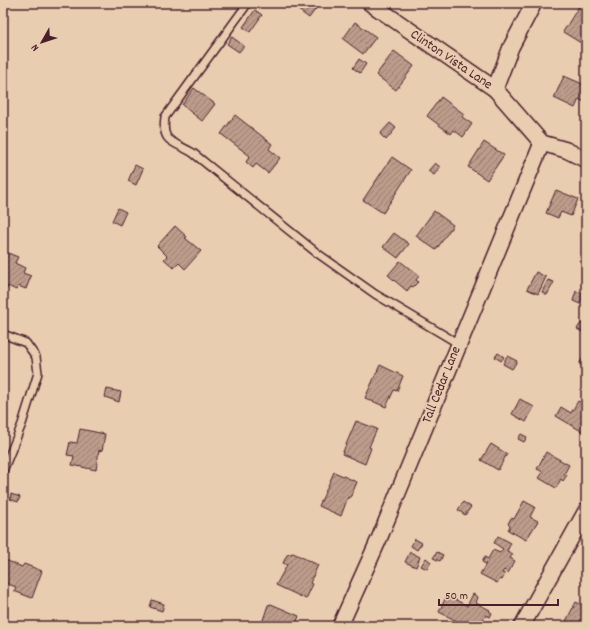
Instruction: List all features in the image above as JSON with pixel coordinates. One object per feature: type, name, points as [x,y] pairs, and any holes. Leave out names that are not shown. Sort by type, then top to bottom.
[{"type":"street","name":"Clinton Vista Lane","points":[[370,3],[391,10],[495,89],[542,143]]},
{"type":"street","points":[[495,89],[512,47],[534,3]]},
{"type":"street","name":"Tall Cedar Lane","points":[[340,626],[379,539],[542,143]]},
{"type":"street","points":[[542,143],[566,150],[586,160]]},
{"type":"street","points":[[522,626],[586,511]]},
{"type":"lane","points":[[248,3],[165,117],[165,136],[172,143],[180,145],[193,153],[317,253],[375,294],[459,344]]},
{"type":"lane","points":[[3,334],[26,343],[36,358],[38,373],[22,424],[3,471]]},
{"type":"building","points":[[289,3],[320,3],[309,18]]},
{"type":"building","points":[[581,3],[586,3],[586,35],[581,43],[563,32]]},
{"type":"building","points":[[255,10],[262,15],[250,32],[243,27]]},
{"type":"building","points":[[355,22],[376,37],[363,54],[343,39]]},
{"type":"building","points":[[232,37],[244,46],[239,52],[227,44]]},
{"type":"building","points":[[394,51],[414,66],[396,90],[376,75]]},
{"type":"building","points":[[359,59],[366,64],[360,73],[353,68]]},
{"type":"building","points":[[564,76],[585,85],[586,83],[586,103],[579,99],[575,108],[554,98]]},
{"type":"building","points":[[194,88],[215,104],[202,121],[182,105]]},
{"type":"building","points":[[441,97],[464,114],[462,117],[472,124],[463,137],[454,130],[451,134],[427,116]]},
{"type":"building","points":[[235,115],[272,144],[269,149],[280,158],[268,173],[256,164],[253,168],[246,162],[250,156],[221,134]]},
{"type":"building","points":[[390,123],[396,128],[386,140],[380,134]]},
{"type":"building","points":[[484,142],[504,155],[487,180],[468,167]]},
{"type":"building","points":[[392,157],[411,170],[383,213],[363,200]]},
{"type":"building","points":[[435,163],[440,167],[434,175],[428,171]]},
{"type":"building","points":[[135,165],[143,169],[136,185],[128,181]]},
{"type":"building","points":[[556,190],[578,199],[571,216],[561,212],[558,218],[546,213]]},
{"type":"building","points":[[118,208],[126,212],[120,225],[112,221]]},
{"type":"building","points":[[434,211],[453,225],[436,250],[416,236]]},
{"type":"building","points":[[175,226],[187,237],[185,238],[201,251],[185,269],[179,263],[174,268],[164,259],[167,256],[157,246]]},
{"type":"building","points":[[394,233],[409,244],[398,258],[383,247]]},
{"type":"building","points":[[3,251],[18,257],[15,263],[25,268],[23,273],[31,276],[26,289],[18,286],[16,290],[8,286],[7,289],[3,287]]},
{"type":"building","points":[[400,261],[419,276],[416,280],[418,282],[413,287],[411,286],[407,291],[388,275]]},
{"type":"building","points":[[536,272],[546,277],[538,294],[527,289]]},
{"type":"building","points":[[548,280],[554,282],[547,295],[542,292]]},
{"type":"building","points":[[576,291],[583,293],[580,304],[573,301]]},
{"type":"building","points":[[581,323],[586,326],[584,333],[577,329]]},
{"type":"building","points":[[498,353],[504,357],[501,361],[495,357]]},
{"type":"building","points":[[507,356],[517,361],[512,369],[503,364]]},
{"type":"building","points":[[584,356],[586,357],[586,368],[579,364]]},
{"type":"building","points":[[380,365],[403,376],[397,391],[394,390],[386,407],[365,398]]},
{"type":"building","points":[[107,389],[121,392],[119,402],[105,397]]},
{"type":"building","points":[[520,399],[534,407],[526,422],[512,414]]},
{"type":"building","points":[[578,401],[586,405],[586,427],[583,432],[556,416],[561,407],[571,413]]},
{"type":"building","points":[[356,421],[377,429],[369,447],[371,448],[365,464],[342,454]]},
{"type":"building","points":[[80,429],[105,434],[102,451],[99,450],[96,470],[72,465],[74,456],[67,455],[70,442],[77,443]]},
{"type":"building","points":[[521,434],[527,437],[524,442],[518,439]]},
{"type":"building","points":[[491,444],[507,454],[498,470],[481,460]]},
{"type":"building","points":[[546,452],[569,465],[564,474],[567,475],[563,481],[561,479],[556,488],[539,478],[543,472],[537,469]]},
{"type":"building","points":[[334,472],[357,482],[350,498],[348,497],[341,516],[319,506]]},
{"type":"building","points":[[11,494],[20,497],[18,502],[10,499]]},
{"type":"building","points":[[524,501],[535,507],[530,517],[538,521],[526,540],[508,530],[510,526],[508,524],[511,518],[514,519]]},
{"type":"building","points":[[463,502],[471,507],[465,515],[458,510]]},
{"type":"building","points":[[498,536],[511,543],[507,551],[513,554],[510,558],[515,561],[508,573],[504,570],[502,573],[505,574],[502,580],[500,579],[497,583],[480,574],[486,564],[482,562],[485,557],[488,559],[493,550],[500,553],[503,549],[494,543]]},
{"type":"building","points":[[415,539],[422,543],[417,550],[411,546]]},
{"type":"building","points":[[410,552],[420,557],[416,567],[405,562]]},
{"type":"building","points":[[437,552],[443,555],[440,561],[433,558]]},
{"type":"building","points":[[293,553],[318,565],[310,583],[313,584],[306,599],[276,585],[287,565],[283,563],[287,555]]},
{"type":"building","points":[[426,558],[431,562],[427,569],[421,566]]},
{"type":"building","points":[[3,559],[22,567],[24,564],[42,571],[32,598],[14,591],[16,587],[3,582]]},
{"type":"building","points":[[473,594],[478,597],[476,603],[490,610],[489,611],[492,613],[490,617],[486,615],[480,626],[467,626],[439,612],[447,595],[467,606]]},
{"type":"building","points":[[152,600],[164,604],[162,611],[150,607]]},
{"type":"building","points":[[576,602],[586,607],[586,626],[574,626],[566,621]]},
{"type":"building","points":[[271,604],[299,616],[295,626],[256,626],[257,624],[262,623],[268,605]]}]
